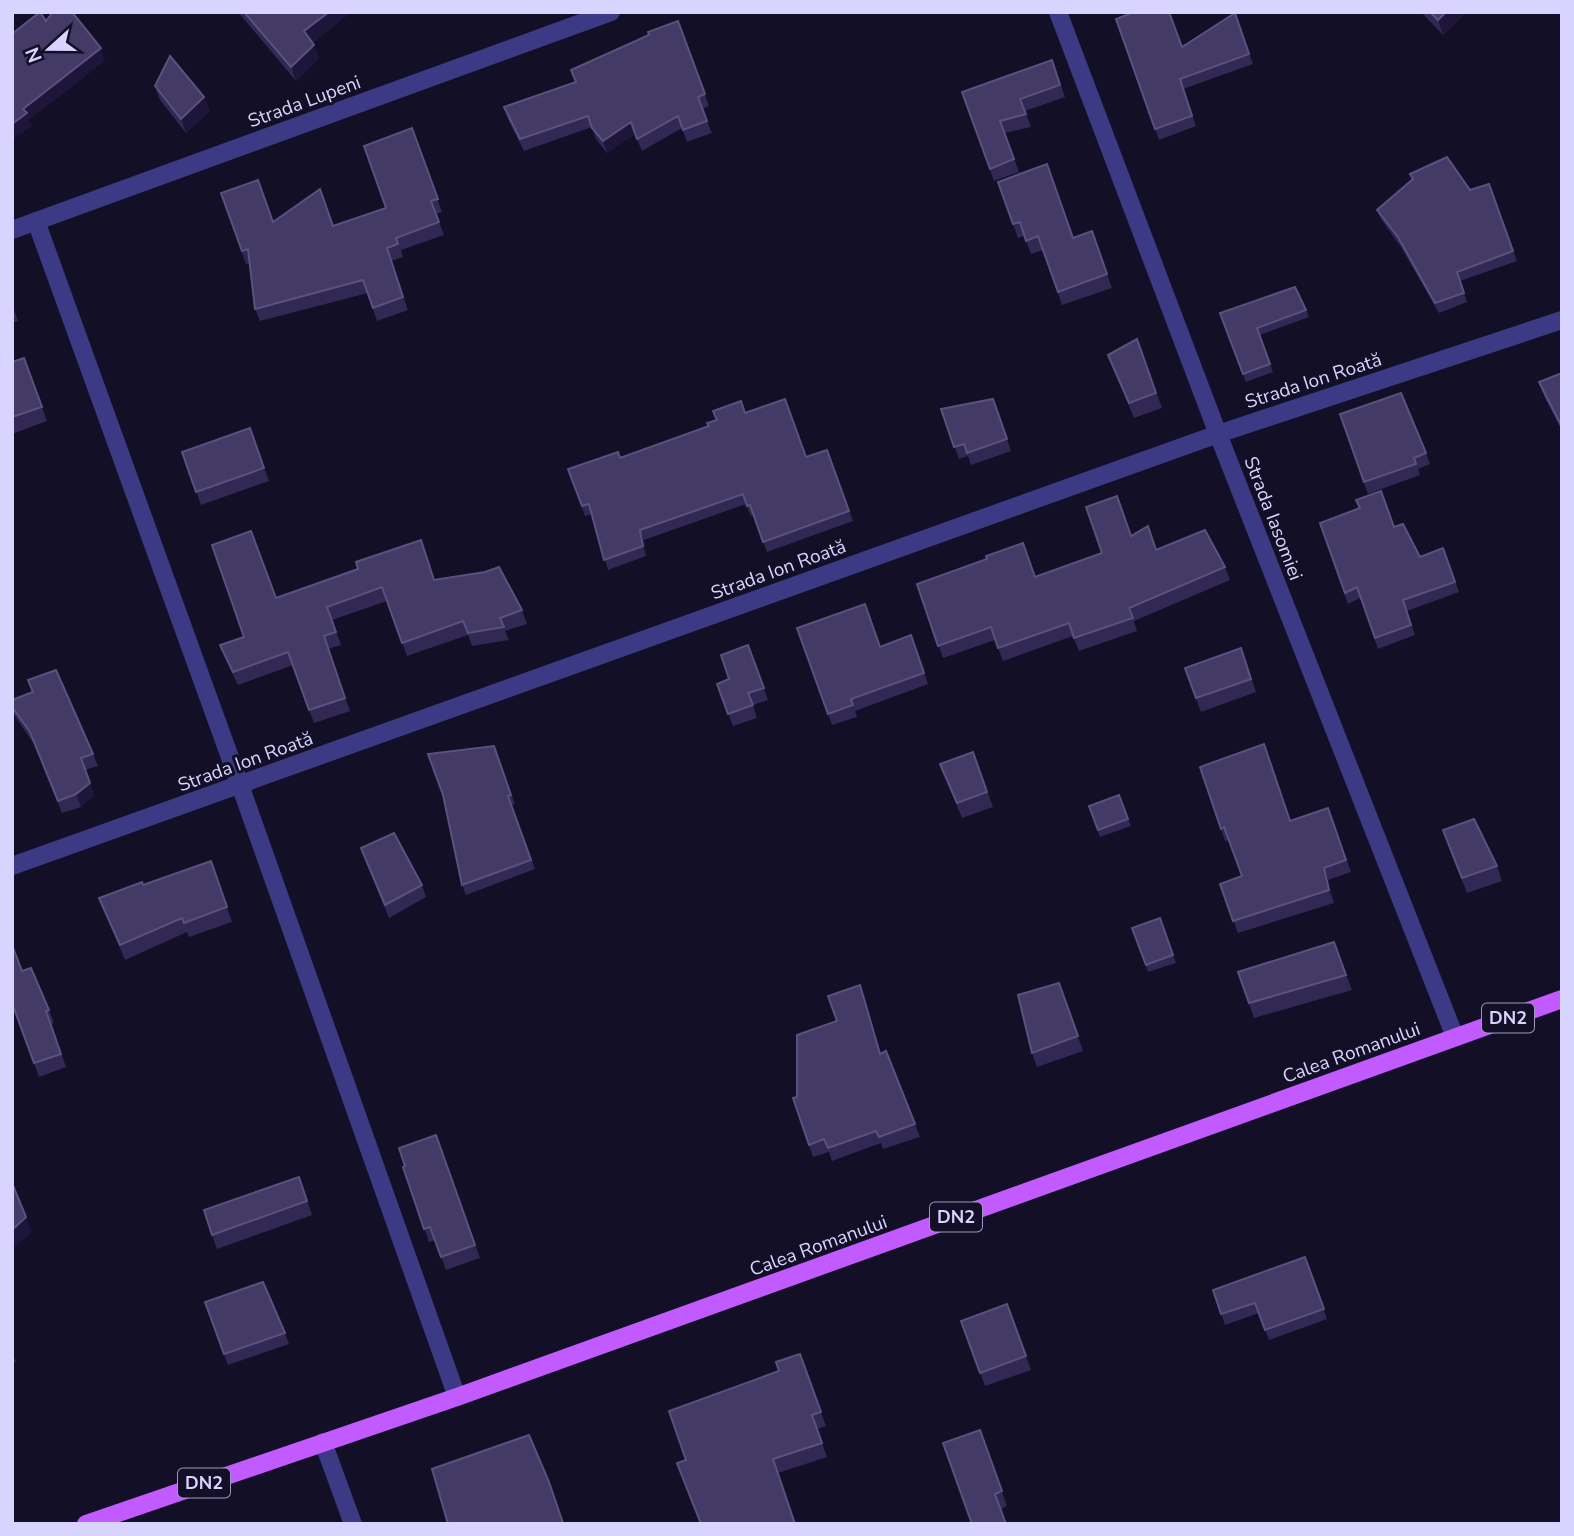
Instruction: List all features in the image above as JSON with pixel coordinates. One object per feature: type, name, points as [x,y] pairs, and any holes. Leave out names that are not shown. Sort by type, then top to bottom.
[{"type":"main road","name":"Calea Romanului","points":[[86,1524],[457,1397],[1562,999]]},
{"type":"street","name":"Strada Lupeni","points":[[12,230],[611,12]]},
{"type":"street","name":"Strada Iasomiei","points":[[1058,12],[1218,433],[1455,1037]]},
{"type":"street","points":[[36,221],[457,1397]]},
{"type":"street","name":"Strada Ion Roată","points":[[12,866],[1218,433],[1562,320]]},
{"type":"street","points":[[323,1442],[353,1524]]},
{"type":"building","points":[[40,12],[46,21],[53,12],[72,12],[101,48],[23,109],[27,113],[12,124],[12,34]]},
{"type":"building","points":[[244,12],[329,12],[304,31],[314,45],[291,67]]},
{"type":"building","points":[[1134,12],[1169,12],[1182,47],[1235,13],[1249,54],[1180,79],[1192,116],[1155,129],[1116,19]]},
{"type":"building","points":[[1430,12],[1446,12],[1438,20]]},
{"type":"building","points":[[678,21],[705,94],[698,97],[707,121],[683,130],[678,116],[637,139],[631,122],[603,141],[592,128],[588,116],[520,139],[504,107],[576,82],[571,70],[649,35],[648,32]]},
{"type":"building","points":[[170,56],[204,97],[181,119],[155,86]]},
{"type":"building","points":[[1052,60],[1060,85],[1020,99],[1026,114],[1000,121],[1014,159],[990,169],[962,92]]},
{"type":"building","points":[[412,128],[438,199],[431,201],[439,222],[396,238],[398,244],[387,248],[403,297],[373,308],[363,280],[255,309],[248,249],[242,251],[221,193],[258,180],[273,222],[320,189],[333,226],[386,208],[364,146]]},
{"type":"building","points":[[1447,157],[1470,190],[1489,184],[1513,251],[1457,272],[1464,293],[1435,303],[1398,237],[1377,210],[1413,179],[1410,174]]},
{"type":"building","points":[[1047,164],[1073,238],[1092,231],[1107,274],[1058,292],[1038,236],[1026,241],[1020,222],[1013,224],[998,182]]},
{"type":"building","points":[[1295,287],[1306,310],[1257,328],[1270,364],[1243,374],[1220,313]]},
{"type":"building","points":[[1137,339],[1156,393],[1129,403],[1108,355]]},
{"type":"building","points":[[24,358],[42,407],[12,417],[12,362]]},
{"type":"building","points":[[1562,373],[1562,427],[1539,382]]},
{"type":"building","points":[[1401,393],[1426,453],[1414,458],[1416,464],[1364,482],[1340,414]]},
{"type":"building","points":[[785,399],[806,457],[827,450],[849,511],[763,542],[750,505],[747,506],[743,494],[640,530],[643,546],[604,560],[589,504],[582,506],[568,469],[618,452],[620,458],[709,426],[707,423],[717,420],[713,411],[741,401],[745,413]]},
{"type":"building","points":[[993,399],[1007,439],[967,453],[964,444],[954,447],[941,409]]},
{"type":"building","points":[[250,428],[264,468],[196,492],[182,452]]},
{"type":"building","points":[[1381,491],[1394,527],[1403,524],[1420,557],[1443,548],[1455,582],[1403,600],[1411,625],[1375,638],[1357,587],[1345,593],[1320,523],[1360,508],[1356,500]]},
{"type":"building","points":[[1117,496],[1131,536],[1148,526],[1156,550],[1205,530],[1225,567],[1129,608],[1133,618],[1074,638],[1069,623],[998,648],[991,627],[938,646],[917,584],[1023,543],[1035,577],[1102,553],[1086,507]]},
{"type":"building","points":[[251,531],[276,598],[358,569],[356,562],[421,540],[434,580],[485,572],[499,567],[522,610],[500,618],[504,627],[468,633],[463,621],[402,643],[382,587],[327,607],[336,632],[324,636],[345,698],[309,710],[288,652],[233,672],[220,645],[244,637],[212,545]]},
{"type":"building","points":[[865,604],[880,647],[911,635],[924,673],[851,699],[853,705],[828,714],[797,628]]},
{"type":"building","points":[[748,645],[764,688],[748,693],[753,705],[728,714],[717,684],[729,679],[721,655]]},
{"type":"building","points":[[1241,648],[1251,679],[1196,698],[1185,668]]},
{"type":"building","points":[[56,670],[93,754],[81,758],[90,783],[76,794],[58,801],[30,732],[12,707],[12,700],[33,692],[28,680]]},
{"type":"building","points":[[1264,744],[1290,821],[1328,808],[1346,860],[1324,868],[1329,890],[1233,921],[1220,884],[1242,876],[1224,827],[1221,829],[1200,767]]},
{"type":"building","points":[[494,746],[511,795],[508,796],[531,860],[462,885],[443,795],[428,754]]},
{"type":"building","points":[[973,752],[987,792],[957,803],[940,764]]},
{"type":"building","points":[[1119,795],[1128,819],[1098,830],[1089,806]]},
{"type":"building","points":[[1474,819],[1497,866],[1462,878],[1443,830]]},
{"type":"building","points":[[394,833],[422,885],[385,905],[361,848]]},
{"type":"building","points":[[211,861],[227,907],[184,923],[182,918],[120,945],[99,898]]},
{"type":"building","points":[[1160,918],[1173,955],[1146,965],[1132,928]]},
{"type":"building","points":[[1334,942],[1346,975],[1249,1003],[1238,972]]},
{"type":"building","points":[[12,945],[22,971],[31,968],[49,1010],[46,1011],[61,1054],[34,1063],[12,1003]]},
{"type":"building","points":[[1059,983],[1078,1036],[1032,1053],[1018,995]]},
{"type":"building","points":[[860,985],[880,1054],[886,1051],[915,1124],[879,1137],[876,1131],[828,1148],[824,1139],[809,1145],[793,1098],[797,1097],[797,1035],[837,1021],[828,996]]},
{"type":"building","points":[[436,1135],[475,1245],[441,1257],[430,1227],[424,1229],[399,1148]]},
{"type":"building","points":[[299,1177],[307,1201],[212,1235],[204,1210]]},
{"type":"building","points":[[12,1183],[26,1217],[12,1230]]},
{"type":"building","points":[[1305,1257],[1324,1309],[1265,1330],[1255,1303],[1221,1314],[1213,1290]]},
{"type":"building","points":[[263,1282],[285,1333],[224,1354],[205,1302]]},
{"type":"building","points":[[1007,1304],[1026,1356],[980,1373],[961,1321]]},
{"type":"building","points":[[800,1354],[821,1412],[812,1415],[822,1443],[773,1459],[795,1524],[701,1524],[677,1463],[686,1460],[669,1411],[779,1371],[776,1362]]},
{"type":"building","points":[[980,1430],[1002,1491],[995,1494],[1006,1524],[972,1524],[943,1443]]},
{"type":"building","points":[[529,1435],[563,1523],[448,1524],[432,1469]]}]
